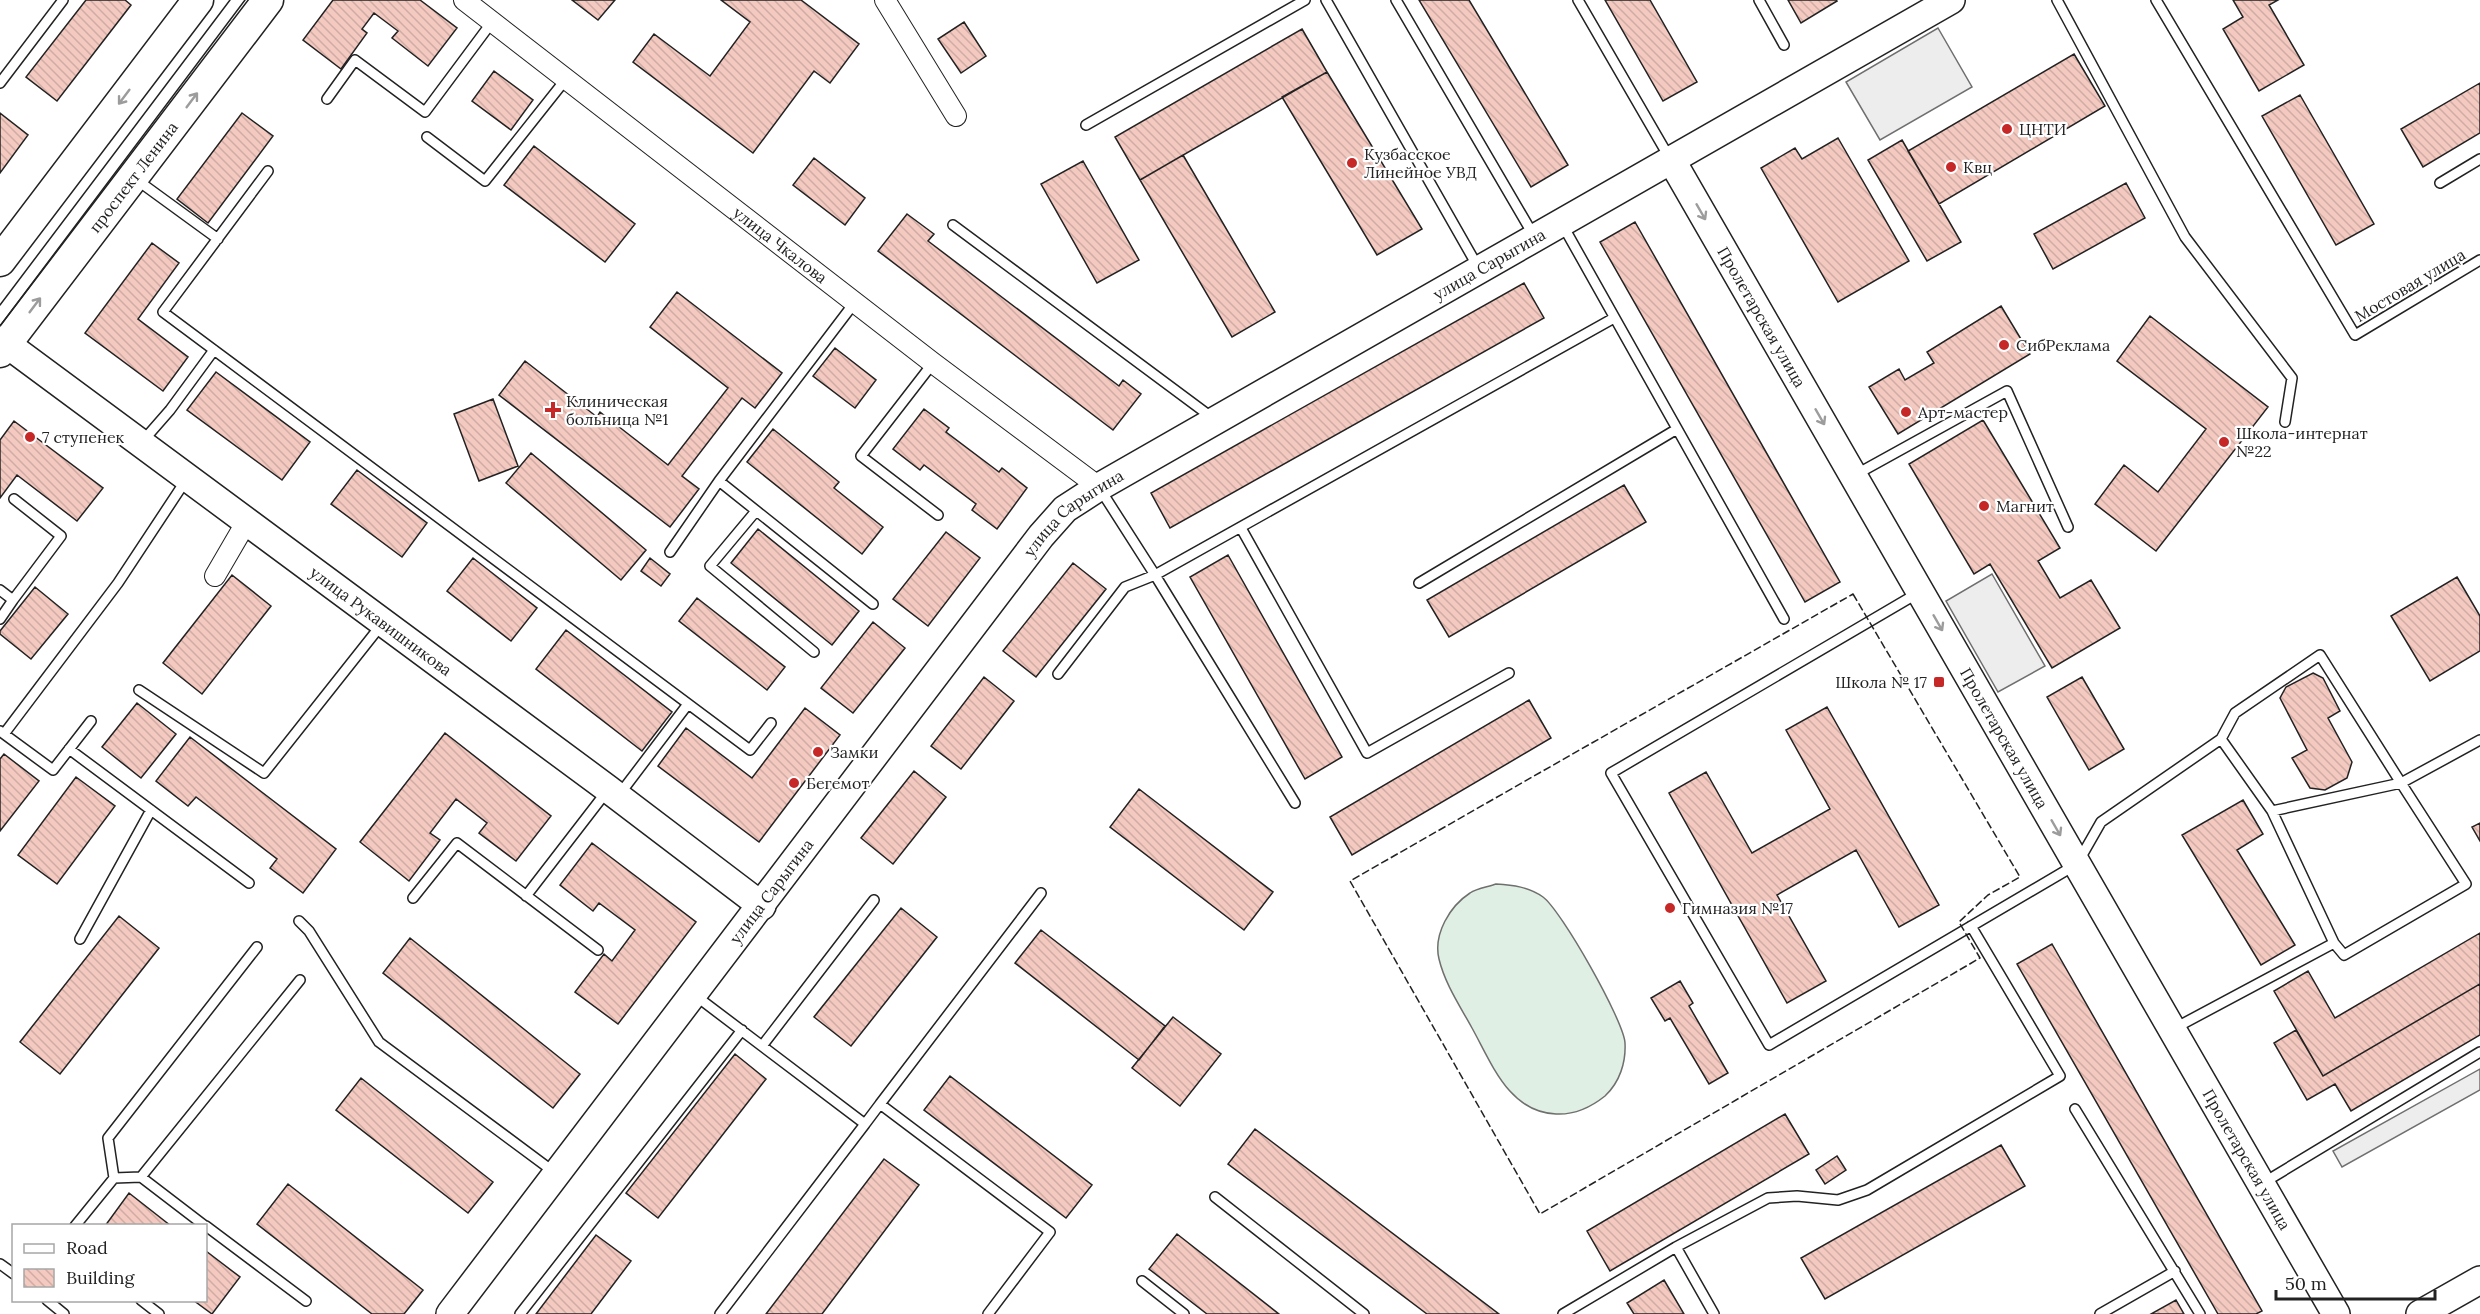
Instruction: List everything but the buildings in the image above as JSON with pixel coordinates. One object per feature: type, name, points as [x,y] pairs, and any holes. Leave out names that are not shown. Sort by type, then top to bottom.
[{"type":"main road","points":[[0,261],[198,0]]},
{"type":"main road","name":"проспект Ленина","points":[[2,345],[268,0]]},
{"type":"street","name":"улица Чкалова","points":[[464,0],[933,363],[1099,487]]},
{"type":"street","points":[[885,0],[956,116]]},
{"type":"street","name":"улица Сарыгина","points":[[450,1314],[558,1175],[1041,536],[1065,509],[1099,487],[1672,161],[1918,8],[1951,0]]},
{"type":"street","name":"Пролетарская улица","points":[[1672,161],[2336,1314]]},
{"type":"street","name":"улица Рукавишникова","points":[[2,345],[248,521],[762,906]]},
{"type":"street","points":[[215,576],[248,521]]},
{"type":"street","points":[[2420,1314],[2480,1280]]},
{"type":"lane","points":[[0,83],[63,0]]},
{"type":"lane","points":[[1086,125],[1305,0]]},
{"type":"lane","points":[[1326,0],[1480,271]]},
{"type":"lane","points":[[1396,0],[1535,240]]},
{"type":"lane","points":[[1578,0],[1672,161]]},
{"type":"lane","points":[[1759,0],[1784,45]]},
{"type":"lane","points":[[2057,0],[2185,237],[2292,378],[2285,422]]},
{"type":"lane","name":"Мостовая улица","points":[[2156,0],[2355,335],[2480,260]]},
{"type":"lane","points":[[327,99],[355,60],[425,112],[492,22]]},
{"type":"lane","points":[[427,137],[485,181],[566,79]]},
{"type":"lane","points":[[2440,183],[2480,159]]},
{"type":"lane","points":[[268,171],[163,312],[750,750],[771,723]]},
{"type":"lane","points":[[133,177],[218,239]]},
{"type":"lane","points":[[1562,224],[1784,619]]},
{"type":"lane","points":[[953,225],[1216,420]]},
{"type":"lane","points":[[670,552],[719,481],[855,302]]},
{"type":"lane","points":[[1058,674],[1125,586],[1155,575],[1241,528],[1614,318]]},
{"type":"lane","points":[[141,444],[170,410],[214,350]]},
{"type":"lane","points":[[933,363],[861,456],[938,514]]},
{"type":"lane","points":[[1853,476],[2007,391],[2068,527]]},
{"type":"lane","points":[[1419,583],[1677,429]]},
{"type":"lane","points":[[91,722],[53,770],[2,732],[118,583],[187,478]]},
{"type":"lane","points":[[719,481],[873,604]]},
{"type":"lane","points":[[1099,487],[1295,804]]},
{"type":"lane","points":[[0,620],[12,600],[61,536],[14,498]]},
{"type":"lane","points":[[756,511],[710,566],[814,652]]},
{"type":"lane","points":[[1241,528],[1367,753],[1509,673]]},
{"type":"lane","points":[[0,590],[12,600]]},
{"type":"lane","points":[[1920,592],[1611,773],[1768,1045],[2077,864],[2101,822],[2221,738],[2235,713],[2320,655],[2466,885],[2344,956],[2334,943],[2272,811],[2221,738]]},
{"type":"lane","points":[[139,690],[264,773],[384,622]]},
{"type":"lane","points":[[526,896],[688,704]]},
{"type":"lane","points":[[2272,811],[2402,783],[2480,740]]},
{"type":"lane","points":[[69,749],[249,883]]},
{"type":"lane","points":[[80,939],[151,810]]},
{"type":"lane","points":[[413,898],[457,843],[598,950]]},
{"type":"lane","points":[[720,1314],[1041,894]]},
{"type":"lane","points":[[762,1046],[874,900]]},
{"type":"lane","points":[[299,921],[309,931],[379,1042],[558,1175]]},
{"type":"lane","points":[[1563,1314],[1676,1247],[1768,1198],[1797,1196],[1838,1200],[1868,1190],[2060,1076],[1971,926]]},
{"type":"lane","points":[[2171,1030],[2334,943]]},
{"type":"lane","points":[[77,1224],[114,1178],[108,1138],[257,947]]},
{"type":"lane","points":[[141,1177],[300,980]]},
{"type":"lane","points":[[694,994],[865,1124]]},
{"type":"lane","points":[[520,1314],[742,1030]]},
{"type":"lane","points":[[2261,1184],[2480,1052]]},
{"type":"lane","points":[[880,1104],[1050,1232],[988,1314]]},
{"type":"lane","points":[[2075,1109],[2200,1314]]},
{"type":"lane","points":[[114,1178],[141,1177],[202,1224]]},
{"type":"lane","points":[[1215,1197],[1364,1314]]},
{"type":"lane","points":[[207,1227],[306,1301]]},
{"type":"lane","points":[[1676,1247],[1714,1314]]},
{"type":"lane","points":[[2100,1314],[2175,1271]]},
{"type":"lane","points":[[1142,1281],[1184,1314]]},
{"type":"lane","points":[[49,1302],[64,1314]]},
{"type":"lane","points":[[144,1302],[159,1314]]},
{"type":"green space","points":[[1496,884],[1532,891],[1552,906],[1577,943],[1622,1031],[1625,1050],[1618,1078],[1605,1096],[1582,1110],[1563,1114],[1540,1111],[1526,1105],[1514,1095],[1495,1071],[1445,977],[1439,959],[1438,940],[1445,922],[1456,905],[1470,893]]},
{"type":"shaded area","points":[[1938,28],[1972,87],[1880,140],[1846,82]]},
{"type":"shaded area","points":[[1992,574],[2045,666],[1998,692],[1946,601]]},
{"type":"shaded area","points":[[2480,1069],[2480,1090],[2342,1167],[2333,1151]]},
{"type":"tram line","points":[[0,305],[230,0]]},
{"type":"tram line","points":[[0,326],[245,0]]},
{"type":"fence","points":[[1853,594],[2020,877],[1988,895],[1959,922],[1980,958],[1540,1214],[1350,881],[1853,594]]},
{"type":"place","name":"ЦНТИ","points":[[2007,129]]},
{"type":"place","name":"Кузбасское Линейное УВД","points":[[1352,163]]},
{"type":"place","name":"Квц","points":[[1951,167]]},
{"type":"place","name":"СибРеклама","points":[[2004,345]]},
{"type":"place","name":"Клиническая больница №1","points":[[553,410]]},
{"type":"place","name":"Арт-мастер","points":[[1906,412]]},
{"type":"place","name":"7 ступенек","points":[[30,437]]},
{"type":"place","name":"Школа-интернат №22","points":[[2224,442]]},
{"type":"place","name":"Магнит","points":[[1984,506]]},
{"type":"place","name":"Школа № 17","points":[[1939,682]]},
{"type":"place","name":"Замки","points":[[818,752]]},
{"type":"place","name":"Бегемот","points":[[794,783]]},
{"type":"place","name":"Гимназия №17","points":[[1670,908]]}]
